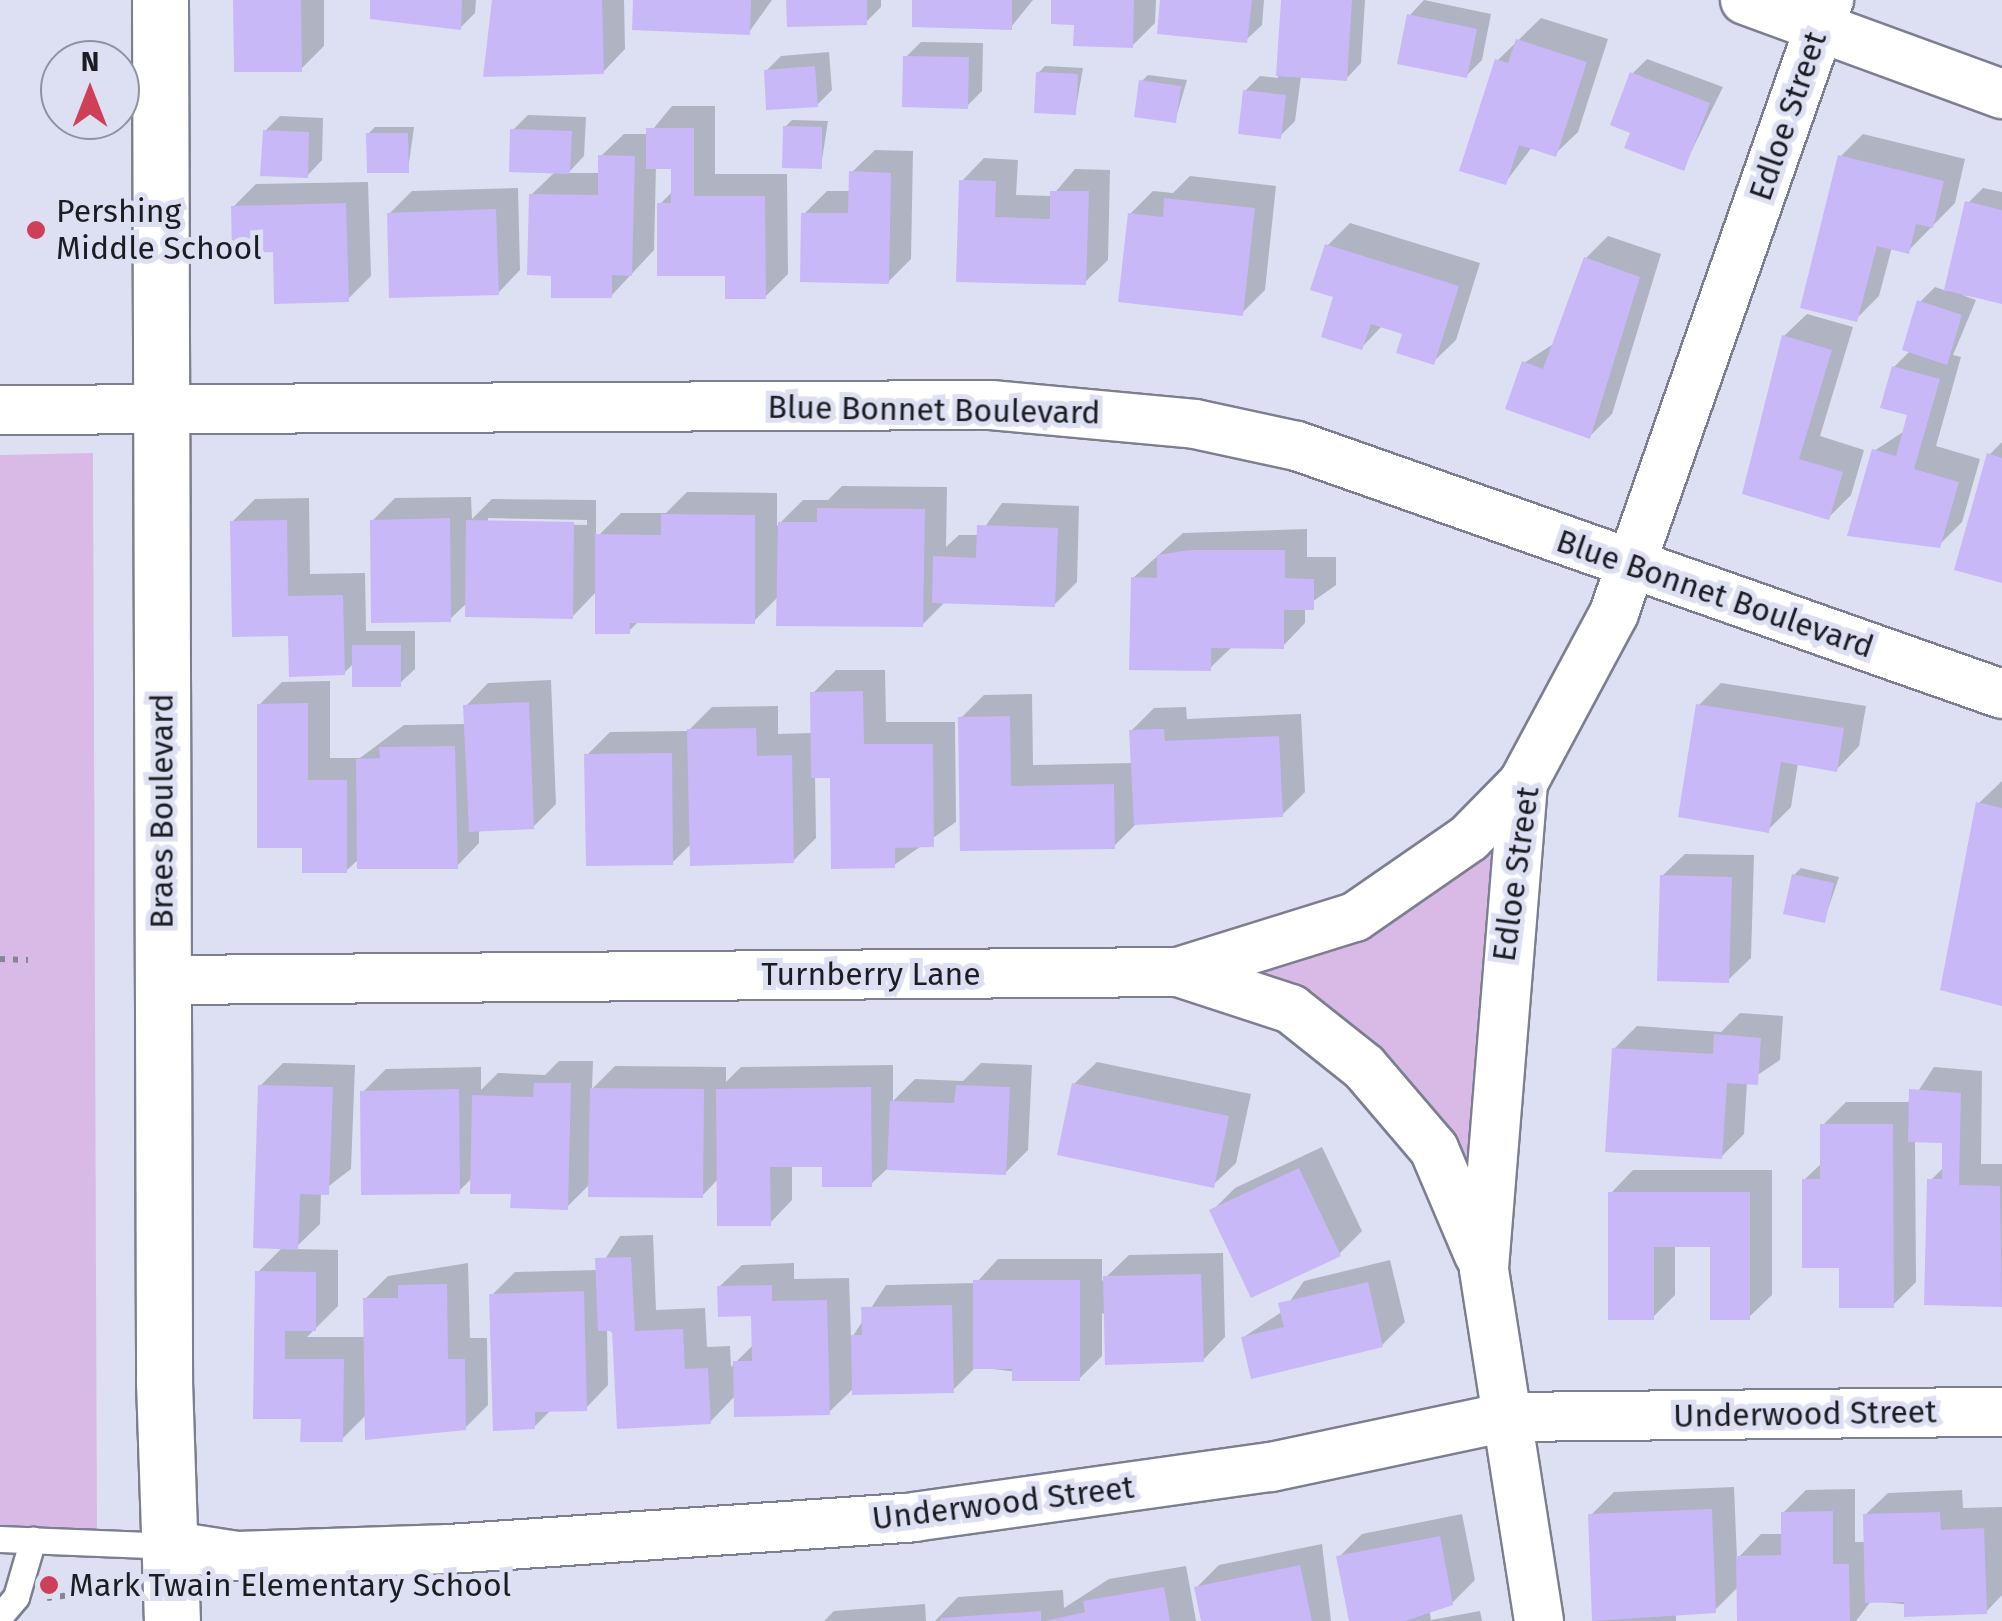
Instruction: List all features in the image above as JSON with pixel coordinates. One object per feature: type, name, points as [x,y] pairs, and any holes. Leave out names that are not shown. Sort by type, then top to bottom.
[{"type":"street","name":"Braes Boulevard","points":[[152,1604],[174,1546],[164,1381],[160,0]]},
{"type":"street","points":[[1745,0],[1824,13],[2002,94]]},
{"type":"street","name":"Edloe Street","points":[[1539,1621],[1484,1268],[1524,783],[1630,564],[1824,13]]},
{"type":"street","name":"Blue Bonnet Boulevard","points":[[0,410],[1093,411],[1297,446],[2002,694]]},
{"type":"street","name":"Turnberry Lane","points":[[164,980],[1178,972],[1355,918],[1468,838],[1524,783]]},
{"type":"street","points":[[1178,972],[1290,1009],[1364,1067],[1434,1150],[1484,1268]]},
{"type":"street","name":"Underwood Street","points":[[174,1546],[237,1556],[449,1549],[894,1519],[1271,1467],[1507,1417],[2002,1412]]},
{"type":"lane","name":"Underwood Street","points":[[0,1539],[174,1546]]},
{"type":"lane","points":[[0,1616],[16,1596],[33,1539]]},
{"type":"path","points":[[0,959],[28,960]]},
{"type":"path","points":[[32,1600],[152,1604]]},
{"type":"shaded area","points":[[93,453],[97,1547],[0,1548],[0,455]]},
{"type":"shaded area","points":[[1523,783],[1484,1268],[1364,1067],[1178,972],[1274,944]]},
{"type":"building","points":[[233,0],[301,0],[302,72],[234,72]]},
{"type":"building","points":[[370,0],[462,0],[461,30],[370,19]]},
{"type":"building","points":[[492,0],[602,0],[604,74],[483,77]]},
{"type":"building","points":[[633,0],[751,0],[750,35],[632,30]]},
{"type":"building","points":[[786,0],[867,0],[867,25],[787,27]]},
{"type":"building","points":[[912,0],[1012,0],[1012,30],[912,27]]},
{"type":"building","points":[[1051,0],[1134,0],[1133,48],[1073,46],[1074,25],[1051,24]]},
{"type":"building","points":[[1160,0],[1252,0],[1247,43],[1157,34]]},
{"type":"building","points":[[1281,0],[1352,0],[1347,81],[1276,76]]},
{"type":"building","points":[[1407,14],[1477,29],[1467,78],[1397,64]]},
{"type":"building","points":[[1516,39],[1587,62],[1556,157],[1519,145],[1506,185],[1459,171],[1495,59],[1508,63]]},
{"type":"building","points":[[903,56],[969,57],[968,109],[902,107]]},
{"type":"building","points":[[815,66],[818,107],[766,110],[764,70]]},
{"type":"building","points":[[1036,72],[1078,74],[1076,115],[1034,113]]},
{"type":"building","points":[[1630,72],[1710,103],[1684,171],[1624,148],[1630,133],[1610,125]]},
{"type":"building","points":[[1139,80],[1181,86],[1176,123],[1134,117]]},
{"type":"building","points":[[1243,90],[1286,95],[1281,139],[1238,134]]},
{"type":"building","points":[[783,126],[822,127],[822,169],[782,168]]},
{"type":"building","points":[[646,128],[694,128],[694,196],[765,196],[766,299],[725,299],[725,276],[657,276],[657,203],[671,203],[671,169],[646,169]]},
{"type":"building","points":[[510,129],[572,131],[570,174],[509,172]]},
{"type":"building","points":[[263,130],[309,132],[308,178],[260,176]]},
{"type":"building","points":[[366,133],[408,133],[409,173],[367,173]]},
{"type":"building","points":[[598,155],[635,156],[632,276],[612,275],[612,298],[551,298],[551,276],[527,275],[529,194],[598,195]]},
{"type":"building","points":[[1838,155],[1944,181],[1933,228],[1916,224],[1909,254],[1877,246],[1857,322],[1800,308]]},
{"type":"building","points":[[849,171],[891,173],[889,284],[800,282],[801,213],[848,213]]},
{"type":"building","points":[[959,180],[996,181],[995,217],[1050,219],[1050,191],[1089,191],[1086,285],[956,282]]},
{"type":"building","points":[[1164,198],[1255,208],[1243,316],[1118,302],[1128,213],[1163,217]]},
{"type":"building","points":[[1965,201],[2002,210],[2002,304],[1944,290]]},
{"type":"building","points":[[346,203],[349,302],[274,304],[273,252],[232,253],[231,206]]},
{"type":"building","points":[[496,209],[499,295],[389,298],[387,213]]},
{"type":"building","points":[[1325,244],[1459,286],[1434,365],[1396,353],[1402,334],[1371,324],[1362,350],[1321,337],[1333,297],[1310,290]]},
{"type":"building","points":[[1584,257],[1640,277],[1590,439],[1505,409],[1522,361],[1543,369]]},
{"type":"building","points":[[1917,300],[1962,315],[1947,365],[1902,350]]},
{"type":"building","points":[[1782,335],[1832,350],[1799,459],[1843,472],[1829,520],[1742,494]]},
{"type":"building","points":[[1892,366],[1940,379],[1914,469],[1959,482],[1940,548],[1847,536],[1872,449],[1896,456],[1907,415],[1880,408]]},
{"type":"building","points":[[1987,453],[2002,458],[2002,583],[1954,570]]},
{"type":"building","points":[[817,508],[925,509],[923,627],[776,626],[778,522],[817,522]]},
{"type":"building","points":[[661,514],[755,515],[755,624],[630,623],[630,634],[595,634],[595,534],[661,535]]},
{"type":"building","points":[[450,518],[451,622],[371,623],[370,520]]},
{"type":"building","points":[[287,520],[288,596],[343,595],[345,675],[289,677],[288,636],[232,637],[230,521]]},
{"type":"building","points":[[466,520],[574,522],[573,619],[465,617]]},
{"type":"building","points":[[977,525],[1058,528],[1055,607],[932,603],[933,556],[976,558]]},
{"type":"building","points":[[1190,550],[1285,550],[1285,578],[1314,579],[1314,610],[1284,610],[1284,649],[1211,648],[1211,671],[1129,670],[1131,577],[1157,578],[1157,555]]},
{"type":"building","points":[[352,645],[401,645],[401,687],[352,687]]},
{"type":"building","points":[[863,691],[864,744],[933,744],[934,847],[895,848],[895,868],[831,869],[830,778],[811,778],[810,692]]},
{"type":"building","points":[[529,702],[534,829],[469,832],[463,705]]},
{"type":"building","points":[[308,703],[308,780],[347,780],[347,873],[302,873],[302,848],[257,848],[257,704]]},
{"type":"building","points":[[1696,704],[1844,728],[1837,772],[1781,762],[1769,833],[1678,817]]},
{"type":"building","points":[[1010,716],[1011,786],[1114,784],[1115,849],[960,851],[958,717]]},
{"type":"building","points":[[756,728],[757,756],[792,755],[794,863],[690,866],[687,729]]},
{"type":"building","points":[[1164,729],[1165,741],[1279,736],[1283,817],[1134,825],[1129,730]]},
{"type":"building","points":[[455,746],[458,869],[357,869],[356,759],[380,758],[379,747]]},
{"type":"building","points":[[672,753],[673,865],[586,866],[584,754]]},
{"type":"building","points":[[1976,802],[2002,808],[2002,1006],[1940,990]]},
{"type":"building","points":[[1792,874],[1834,883],[1825,923],[1783,914]]},
{"type":"building","points":[[1660,875],[1732,877],[1729,983],[1657,981]]},
{"type":"building","points":[[1714,1034],[1761,1038],[1758,1085],[1727,1083],[1722,1159],[1605,1152],[1612,1048],[1713,1054]]},
{"type":"building","points":[[534,1083],[571,1083],[568,1210],[510,1208],[511,1194],[470,1194],[472,1095],[533,1097]]},
{"type":"building","points":[[1072,1083],[1229,1116],[1214,1188],[1057,1155]]},
{"type":"building","points":[[258,1085],[333,1087],[329,1195],[300,1194],[298,1250],[253,1248]]},
{"type":"building","points":[[956,1085],[1010,1087],[1006,1175],[887,1170],[890,1101],[954,1103]]},
{"type":"building","points":[[871,1087],[872,1187],[822,1187],[822,1167],[770,1167],[771,1226],[717,1226],[716,1089]]},
{"type":"building","points":[[590,1088],[704,1089],[703,1198],[588,1197]]},
{"type":"building","points":[[459,1089],[460,1194],[361,1195],[360,1091]]},
{"type":"building","points":[[1909,1089],[1961,1093],[1959,1185],[2000,1186],[2002,1307],[1924,1305],[1927,1179],[1942,1179],[1942,1143],[1908,1142]]},
{"type":"building","points":[[1820,1124],[1893,1124],[1894,1308],[1839,1308],[1839,1268],[1802,1268],[1802,1179],[1820,1179]]},
{"type":"building","points":[[1299,1168],[1341,1256],[1251,1298],[1209,1210]]},
{"type":"building","points":[[1608,1192],[1750,1192],[1750,1320],[1710,1320],[1710,1247],[1654,1247],[1654,1320],[1608,1320]]},
{"type":"building","points":[[631,1257],[635,1331],[683,1329],[685,1369],[708,1368],[711,1424],[617,1429],[612,1331],[598,1331],[595,1258]]},
{"type":"building","points":[[255,1271],[316,1272],[316,1331],[285,1331],[285,1359],[344,1359],[343,1442],[300,1442],[301,1419],[253,1419]]},
{"type":"building","points":[[1201,1274],[1204,1362],[1105,1365],[1103,1276]]},
{"type":"building","points":[[973,1280],[1080,1280],[1080,1381],[1012,1381],[1012,1369],[973,1369]]},
{"type":"building","points":[[1368,1282],[1383,1347],[1251,1379],[1241,1337],[1284,1327],[1278,1303]]},
{"type":"building","points":[[447,1284],[448,1359],[465,1359],[466,1430],[365,1440],[363,1298],[398,1298],[398,1285]]},
{"type":"building","points":[[772,1285],[772,1301],[827,1300],[830,1415],[734,1417],[733,1361],[752,1361],[751,1316],[718,1317],[717,1286]]},
{"type":"building","points":[[584,1291],[587,1411],[535,1412],[535,1429],[493,1431],[489,1294]]},
{"type":"building","points":[[952,1305],[954,1393],[852,1395],[851,1335],[862,1335],[861,1307]]},
{"type":"building","points":[[1712,1509],[1716,1613],[1592,1621],[1588,1514]]},
{"type":"building","points":[[1833,1511],[1833,1564],[1849,1564],[1850,1621],[1737,1621],[1736,1556],[1781,1555],[1781,1512]]},
{"type":"building","points":[[1940,1512],[1941,1530],[1984,1528],[1987,1614],[1904,1617],[1904,1602],[1865,1603],[1863,1514]]},
{"type":"building","points":[[1440,1536],[1453,1605],[1405,1621],[1349,1621],[1336,1556]]},
{"type":"building","points":[[1300,1565],[1312,1621],[1201,1621],[1194,1587]]},
{"type":"building","points":[[1164,1587],[1170,1621],[1045,1621],[1085,1612],[1083,1601]]},
{"type":"building","points":[[1041,1611],[1041,1621],[941,1621],[941,1618]]},
{"type":"place","name":"Pershing Middle School","points":[[36,230]]},
{"type":"place","name":"Mark Twain Elementary School","points":[[49,1585]]}]
